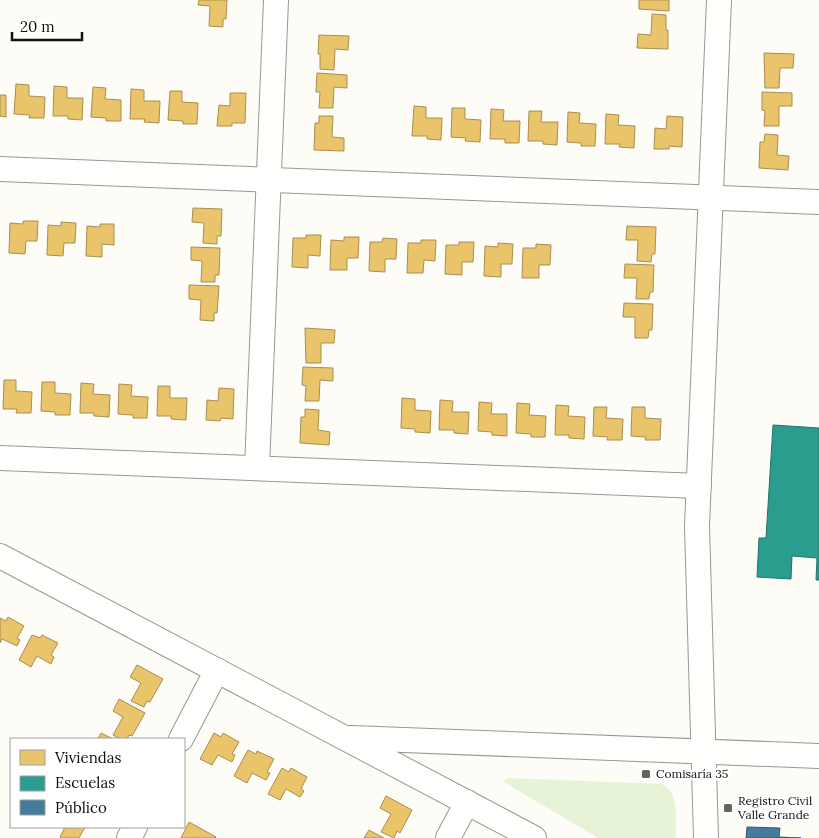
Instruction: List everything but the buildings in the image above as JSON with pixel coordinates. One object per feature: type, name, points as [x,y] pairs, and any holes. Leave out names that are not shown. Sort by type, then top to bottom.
[{"type":"street","points":[[257,468],[276,0]]},
{"type":"street","points":[[706,838],[697,526],[719,0]]},
{"type":"street","points":[[0,169],[819,202]]},
{"type":"street","points":[[0,458],[699,486]]},
{"type":"street","points":[[0,556],[534,838]]},
{"type":"street","points":[[182,738],[217,670]]},
{"type":"street","points":[[344,738],[819,756]]},
{"type":"street","points":[[448,838],[467,802]]},
{"type":"green space","points":[[508,778],[661,784],[672,793],[674,800],[676,808],[676,838],[598,838],[504,782]]},
{"type":"place","name":"Comisaría 35","points":[[646,774]]},
{"type":"place","name":"Registro Civil Valle Grande","points":[[728,808]]}]
